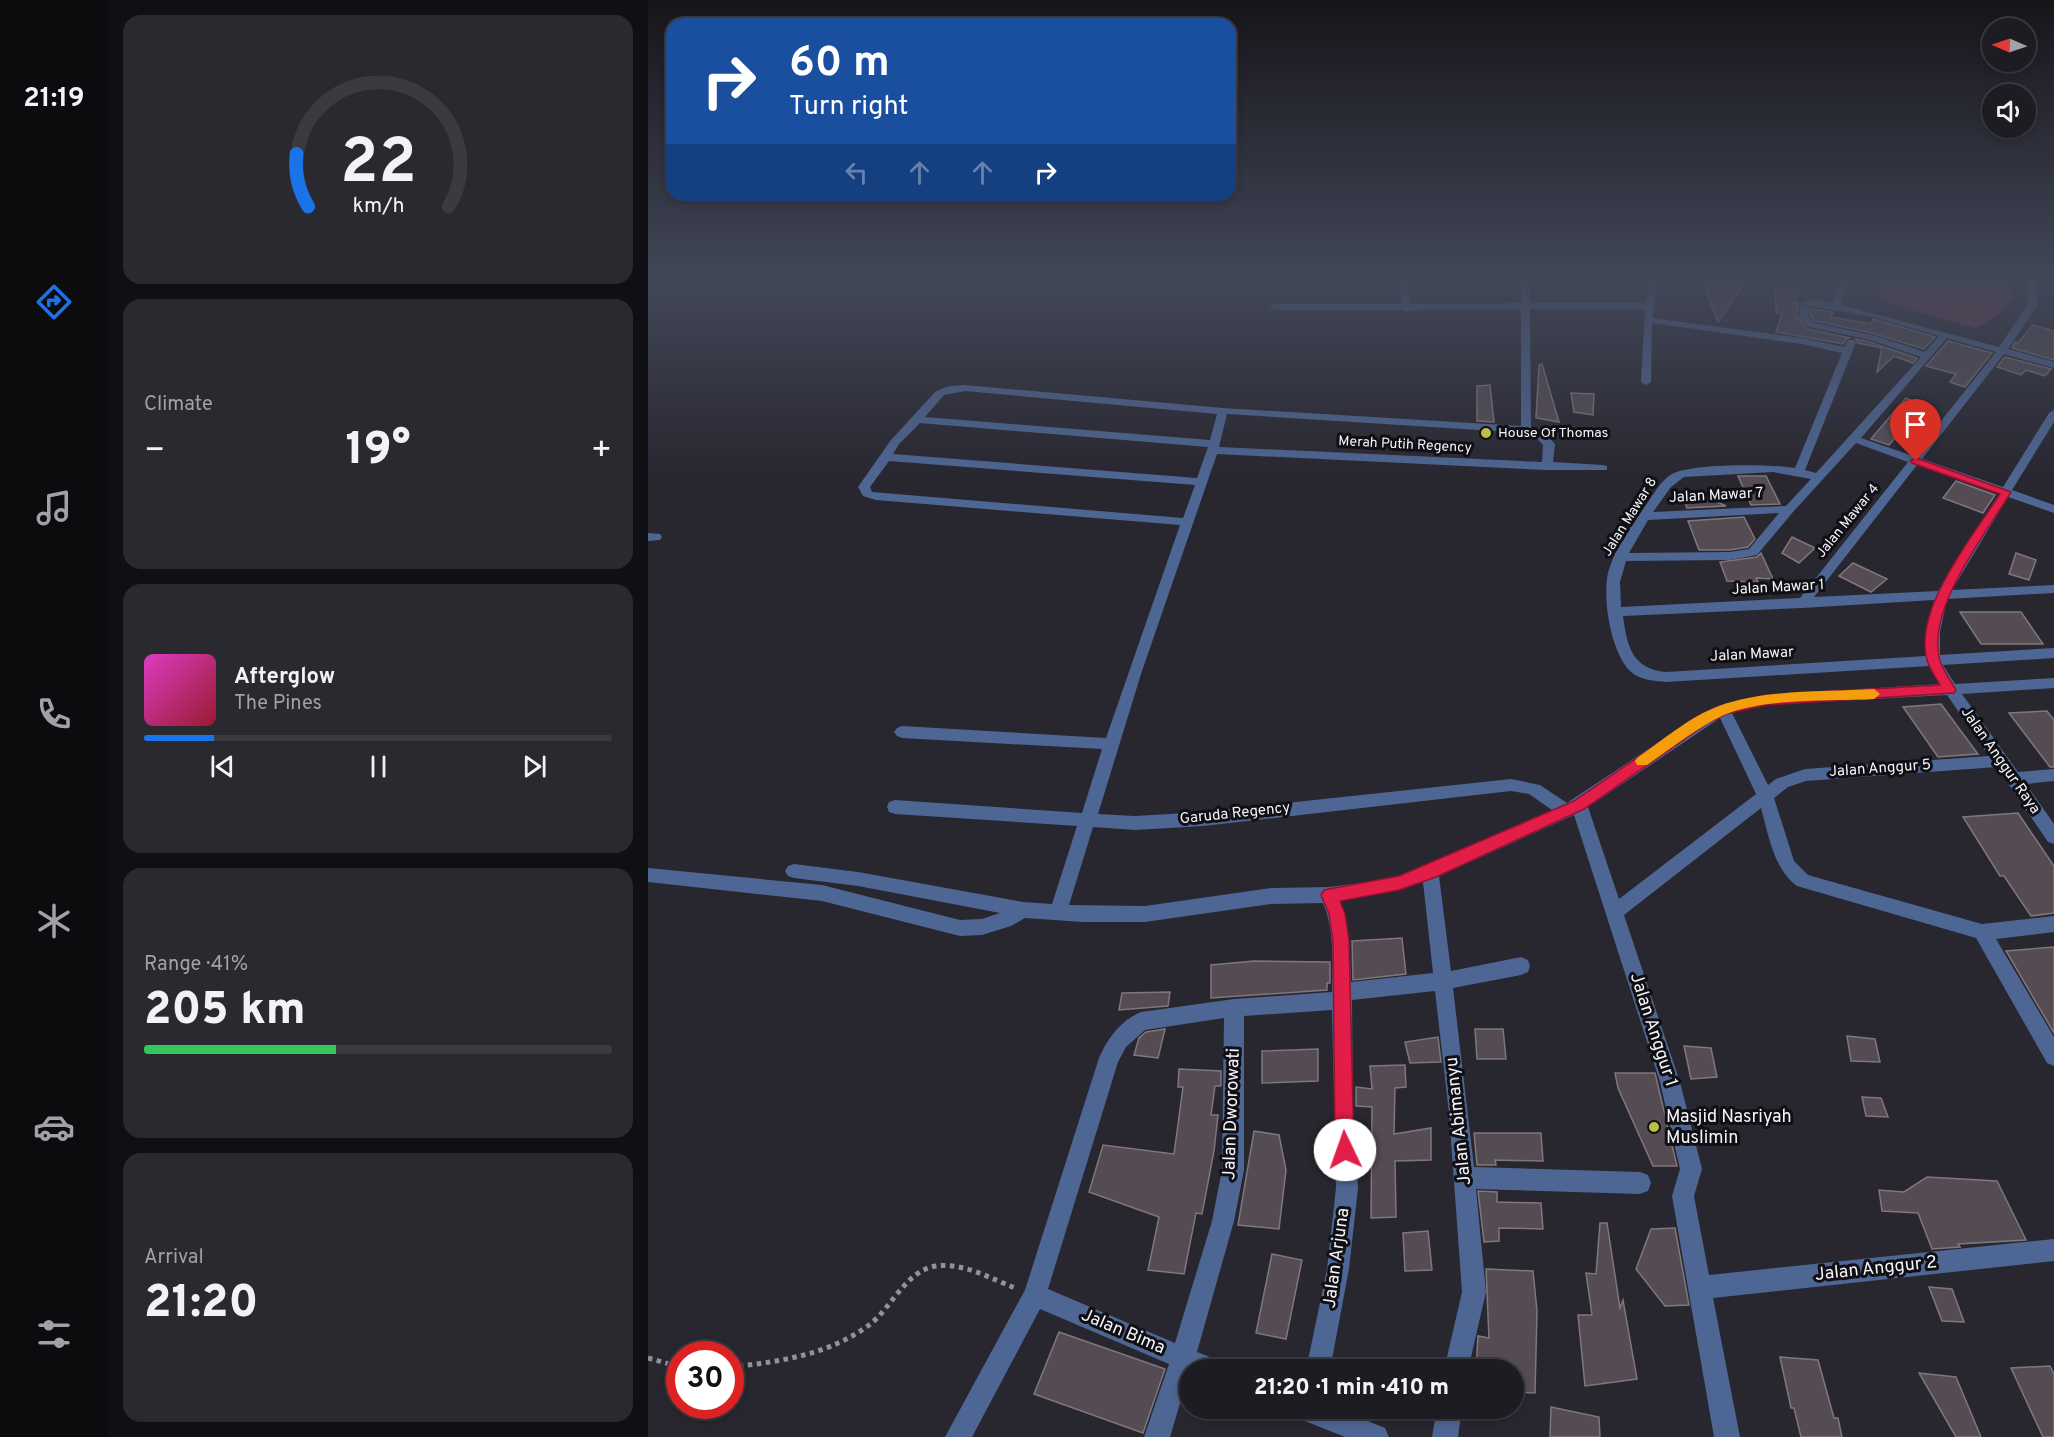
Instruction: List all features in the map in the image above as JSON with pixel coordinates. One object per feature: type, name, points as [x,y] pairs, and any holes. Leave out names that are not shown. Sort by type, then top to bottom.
[{"type":"street","points":[[1525,347],[1526,430],[1538,432],[1549,444],[1549,459],[1546,467]]},
{"type":"street","points":[[1646,382],[1647,347]]},
{"type":"street","points":[[1829,347],[1847,351]]},
{"type":"street","points":[[1799,471],[1849,347]]},
{"type":"street","points":[[1900,347],[1926,355]]},
{"type":"street","points":[[1621,557],[1748,555],[1759,546],[1789,509],[1854,439],[1934,347]]},
{"type":"street","points":[[1992,347],[2054,365]]},
{"type":"street","name":"Jalan Mawar 4","points":[[1802,604],[2004,347]]},
{"type":"street","name":"Merah Putih Regency","points":[[1188,522],[867,494],[864,487],[895,442],[940,393],[950,389],[965,388],[1224,411],[1526,430]]},
{"type":"street","points":[[1058,912],[1224,411]]},
{"type":"street","points":[[1935,665],[1932,628],[1942,595],[2054,413]]},
{"type":"street","name":"Merah Putih Regency","points":[[917,420],[1213,447],[1546,467],[1603,468]]},
{"type":"street","points":[[1854,439],[2054,509]]},
{"type":"street","points":[[886,458],[1202,482]]},
{"type":"street","name":"Jalan Mawar 8","points":[[1615,612],[1613,582],[1621,557],[1667,485],[1681,474],[1799,471],[1818,477]]},
{"type":"street","name":"Jalan Mawar 7","points":[[1646,516],[1789,509]]},
{"type":"street","name":"Jalan Mawar 1","points":[[1615,612],[2054,589]]},
{"type":"street","name":"Jalan Mawar","points":[[1615,612],[1627,656],[1634,667],[1654,676],[1935,665],[2054,653]]},
{"type":"street","name":"Jalan Anggur Raya","points":[[1935,665],[1947,687],[2054,837]]},
{"type":"street","points":[[794,871],[858,879],[1023,910],[1094,915],[1145,914],[1271,896],[1329,895],[1367,891],[1430,872],[1572,808],[1703,720],[1723,710],[1766,700],[1947,687],[2054,683]]},
{"type":"street","points":[[1723,710],[1765,795],[1786,864],[1792,873],[1803,881],[1982,932],[2054,924]]},
{"type":"street","points":[[902,732],[1112,744]]},
{"type":"street","name":"Jalan Anggur 5","points":[[1616,911],[1782,783],[1805,775],[2000,761]]},
{"type":"street","points":[[2013,778],[2054,775]]},
{"type":"street","name":"Garuda Regency","points":[[896,807],[1135,823],[1203,819],[1511,785],[1530,786],[1572,808]]},
{"type":"street","name":"Jalan Anggur 1","points":[[1572,808],[1616,911],[1670,1082],[1691,1169],[1683,1196],[1727,1437]]},
{"type":"street","name":"Jalan Abimanyu","points":[[1430,872],[1465,1178],[1474,1292],[1459,1359]]},
{"type":"street","points":[[648,875],[822,893],[960,928],[982,927],[1005,920],[1023,910]]},
{"type":"street","name":"Jalan Arjuna","points":[[1320,1359],[1338,1269],[1347,1188],[1342,1112],[1341,941],[1337,914],[1329,895]]},
{"type":"street","points":[[1982,932],[2054,1056]]},
{"type":"street","points":[[958,1437],[1035,1294],[1109,1058],[1119,1040],[1141,1021],[1343,996],[1443,981],[1521,966]]},
{"type":"street","name":"Jalan Dworowati","points":[[1157,1437],[1223,1221],[1233,1170],[1234,1008]]},
{"type":"street","points":[[1465,1178],[1641,1183]]},
{"type":"street","name":"Jalan Anggur 2","points":[[1698,1288],[2054,1250]]},
{"type":"street","name":"Jalan Bima","points":[[1035,1294],[1183,1358]]},
{"type":"street","points":[[1322,1419],[1338,1430],[1376,1437]]},
{"type":"street","points":[[1445,1437],[1448,1419]]},
{"type":"path","points":[[744,1366],[806,1356],[842,1341],[869,1325],[924,1270],[938,1266],[962,1270],[1035,1294]]},
{"type":"path","points":[[648,1358],[666,1363]]},
{"type":"building","points":[[1877,347],[1884,347],[1917,358],[1913,363],[1894,356],[1877,372],[1882,348]]},
{"type":"building","points":[[1943,347],[1970,347],[1992,353],[1965,387],[1950,382],[1956,374],[1926,366]]},
{"type":"building","points":[[2054,347],[2054,360],[2012,348]]},
{"type":"building","points":[[2005,357],[2051,369],[2045,376],[2026,370],[2021,375],[1997,367]]},
{"type":"building","points":[[1542,364],[1559,422],[1536,418],[1539,365]]},
{"type":"building","points":[[1490,385],[1494,422],[1477,421],[1477,386]]},
{"type":"building","points":[[1571,393],[1594,394],[1593,415],[1574,412]]},
{"type":"building","points":[[1906,398],[1923,405],[1889,445],[1871,439]]},
{"type":"building","points":[[1738,476],[1766,476],[1780,504],[1751,505]]},
{"type":"building","points":[[1956,481],[1995,495],[1983,513],[1943,498]]},
{"type":"building","points":[[1704,496],[1726,506],[1687,508],[1683,497]]},
{"type":"building","points":[[1744,517],[1755,539],[1748,547],[1730,550],[1699,550],[1688,521]]},
{"type":"building","points":[[1792,537],[1815,548],[1799,563],[1782,553]]},
{"type":"building","points":[[1761,553],[1773,579],[1756,578],[1758,582],[1727,581],[1720,562],[1757,557]]},
{"type":"building","points":[[2016,553],[2036,560],[2029,580],[2009,574]]},
{"type":"building","points":[[1853,563],[1887,579],[1871,592],[1839,576]]},
{"type":"building","points":[[1960,612],[2021,612],[2043,644],[1981,644]]},
{"type":"building","points":[[1941,704],[1978,754],[1938,757],[1903,707]]},
{"type":"building","points":[[2047,711],[2054,720],[2054,767],[2050,767],[2009,713]]},
{"type":"building","points":[[2018,813],[2054,866],[2054,913],[2031,916],[2004,876],[2000,876],[1963,817]]},
{"type":"building","points":[[1402,938],[1406,974],[1353,980],[1352,941]]},
{"type":"building","points":[[2054,947],[2054,1033],[2006,951]]},
{"type":"building","points":[[1254,961],[1330,962],[1330,983],[1327,983],[1327,990],[1211,998],[1211,965]]},
{"type":"building","points":[[1170,992],[1168,1006],[1119,1010],[1122,993]]},
{"type":"building","points":[[1165,1029],[1158,1058],[1134,1055],[1139,1038],[1146,1032]]},
{"type":"building","points":[[1475,1029],[1503,1029],[1506,1059],[1477,1059]]},
{"type":"building","points":[[1847,1036],[1875,1039],[1880,1062],[1851,1061]]},
{"type":"building","points":[[1438,1037],[1441,1062],[1410,1063],[1405,1042]]},
{"type":"building","points":[[1684,1046],[1711,1048],[1717,1077],[1691,1079]]},
{"type":"building","points":[[1318,1049],[1318,1081],[1262,1083],[1262,1051]]},
{"type":"building","points":[[1405,1065],[1406,1087],[1395,1088],[1394,1134],[1431,1128],[1431,1160],[1395,1161],[1396,1217],[1371,1218],[1372,1107],[1356,1106],[1356,1087],[1372,1089],[1370,1066]]},
{"type":"building","points":[[1179,1069],[1221,1071],[1221,1086],[1215,1086],[1211,1115],[1218,1115],[1214,1151],[1202,1214],[1196,1213],[1184,1274],[1148,1270],[1159,1217],[1089,1192],[1103,1145],[1174,1154],[1183,1087],[1178,1087]]},
{"type":"building","name":"Masjid Nasriyah Muslimin","points":[[1615,1073],[1655,1073],[1677,1166],[1653,1166],[1618,1088]]},
{"type":"building","points":[[1862,1097],[1881,1098],[1888,1117],[1866,1116]]},
{"type":"building","points":[[1254,1131],[1279,1135],[1286,1170],[1279,1229],[1238,1225]]},
{"type":"building","points":[[1474,1133],[1541,1133],[1543,1161],[1495,1160],[1496,1165],[1477,1165]]},
{"type":"building","points":[[1927,1177],[1997,1181],[2026,1240],[1958,1244],[1960,1247],[1932,1249],[1918,1213],[1882,1211],[1879,1190],[1904,1192]]},
{"type":"building","points":[[1478,1191],[1497,1192],[1497,1202],[1541,1203],[1543,1229],[1499,1228],[1499,1241],[1484,1242]]},
{"type":"building","points":[[1600,1223],[1607,1223],[1620,1308],[1623,1300],[1637,1379],[1585,1386],[1578,1315],[1592,1315],[1586,1273],[1596,1274]]},
{"type":"building","points":[[1675,1228],[1689,1305],[1665,1306],[1636,1269],[1651,1229]]},
{"type":"building","points":[[1428,1231],[1432,1270],[1405,1271],[1403,1233]]},
{"type":"building","points":[[1272,1254],[1302,1260],[1286,1339],[1256,1333]]},
{"type":"building","points":[[1486,1269],[1533,1271],[1537,1311],[1535,1393],[1524,1392],[1524,1359],[1477,1359],[1478,1336],[1489,1338]]},
{"type":"building","points":[[1929,1287],[1952,1289],[1964,1322],[1942,1321]]},
{"type":"building","points":[[1059,1332],[1165,1369],[1143,1433],[1034,1394]]},
{"type":"building","points":[[1780,1357],[1818,1360],[1834,1418],[1838,1418],[1842,1437],[1801,1437],[1794,1408],[1791,1408]]},
{"type":"building","points":[[2050,1366],[2054,1374],[2054,1437],[2043,1437],[2011,1368]]},
{"type":"building","points":[[1919,1373],[1956,1377],[1981,1437],[1956,1437]]},
{"type":"building","points":[[1551,1407],[1599,1417],[1600,1437],[1550,1437]]},
{"type":"slow traffic","points":[[1642,761],[1703,720],[1740,705],[1766,700],[1874,694]]},
{"type":"place","name":"House Of Thomas","points":[[1486,433]]},
{"type":"place","name":"Masjid Nasriyah Muslimin","points":[[1654,1127]]},
{"type":"route","points":[[1345,1150],[1342,1112],[1341,941],[1337,914],[1329,895],[1367,891],[1430,872],[1579,805],[1703,720],[1723,710],[1766,700],[1949,690],[1934,660],[1932,628],[1942,595],[2006,492],[1916,461]]}]
